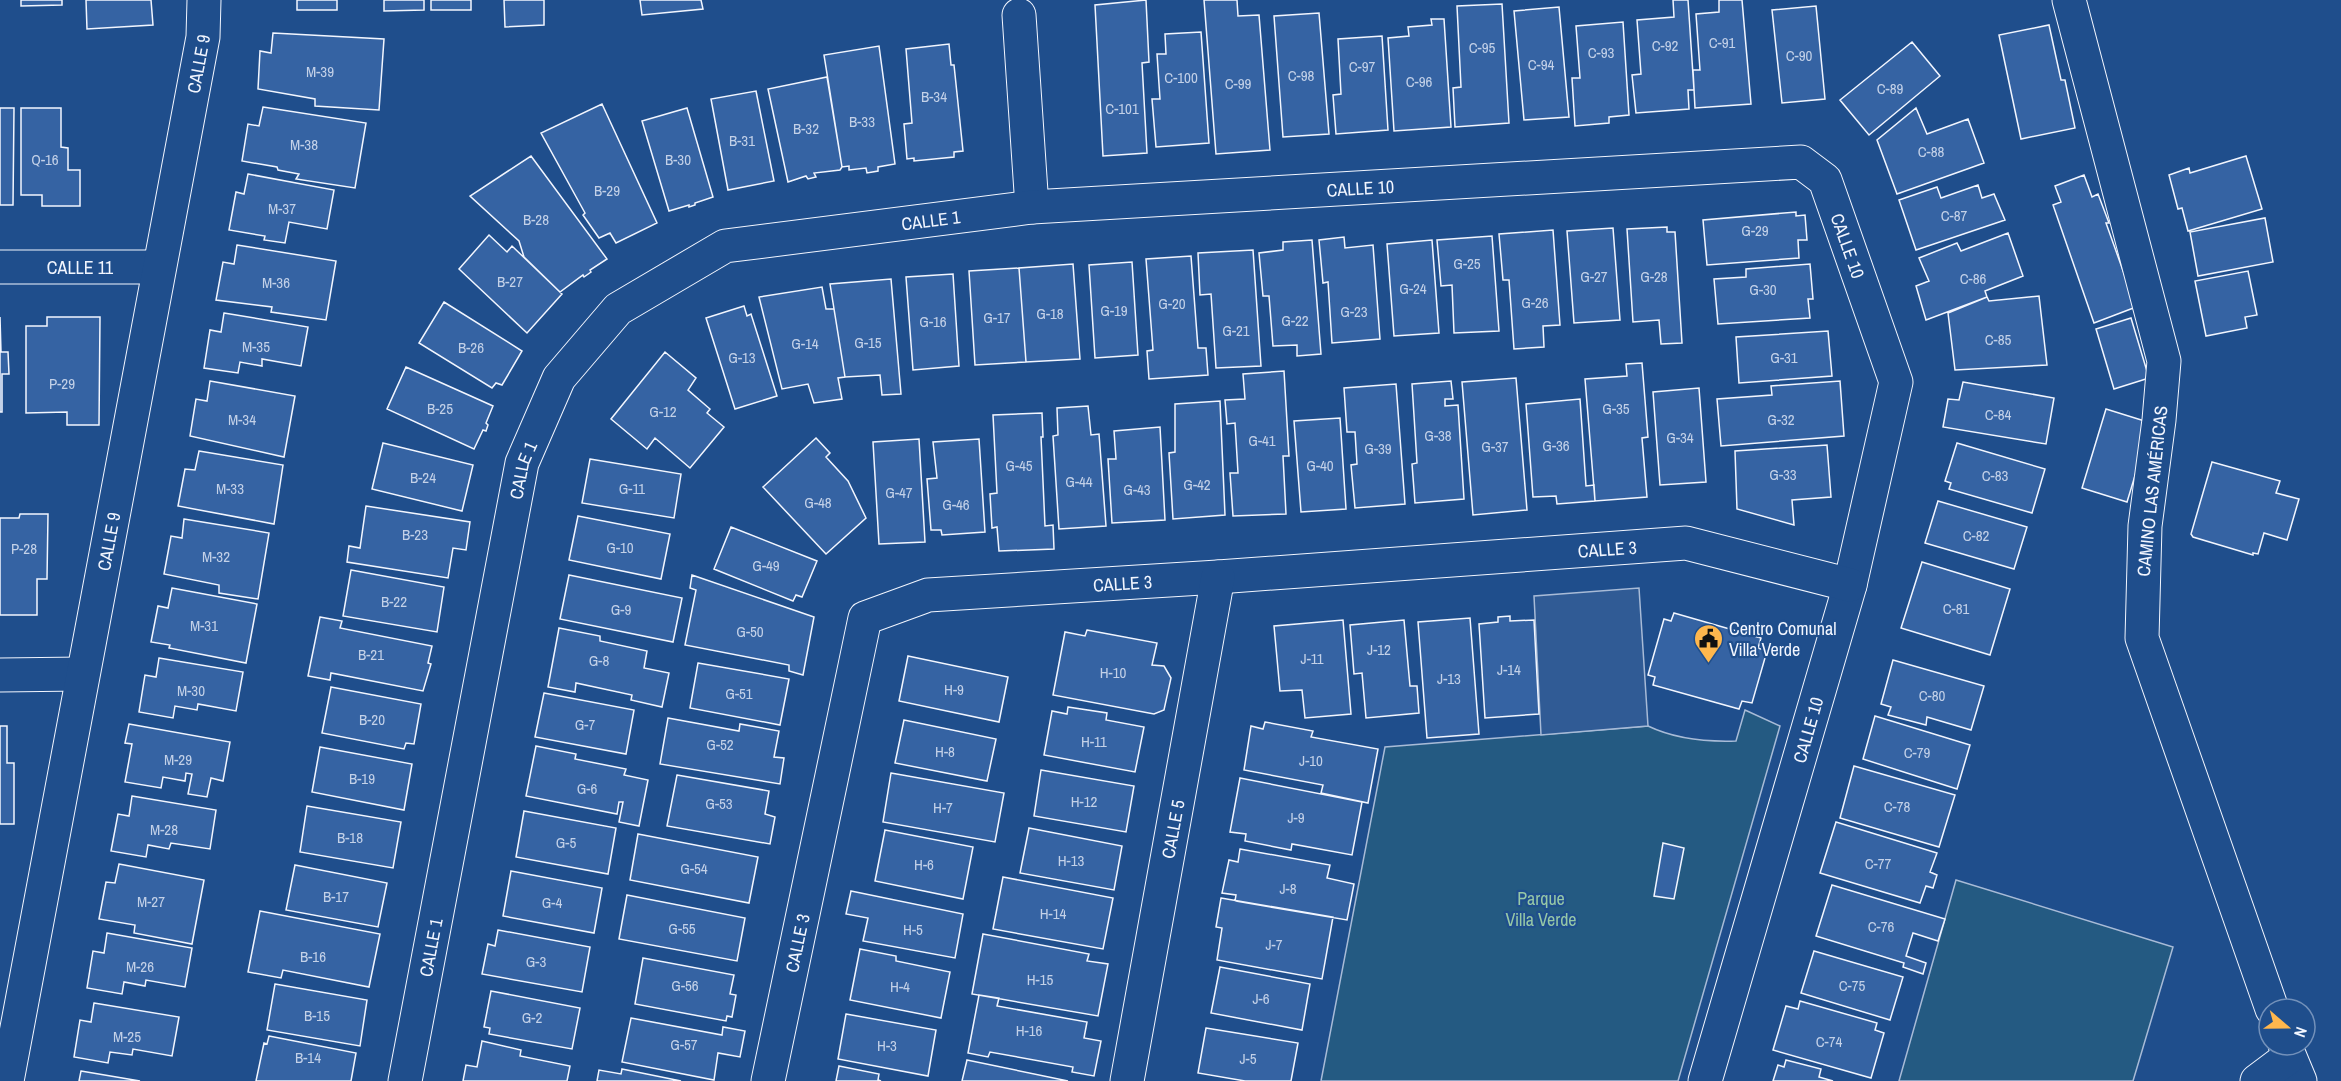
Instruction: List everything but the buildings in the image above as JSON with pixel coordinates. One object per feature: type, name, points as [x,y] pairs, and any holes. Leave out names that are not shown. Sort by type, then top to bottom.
[{"type":"street","name":"CALLE 9","points":[[7,1081],[203,36],[204,0]]},
{"type":"street","name":"CAMINO LAS AMÉRICAS","points":[[2069,0],[2164,361],[2145,526],[2142,638],[2268,997]]},
{"type":"street","points":[[1019,15],[1032,207]]},
{"type":"street","name":"CALLE 10","points":[[1032,207],[1801,162],[1825,180],[1896,382],[1850,585],[1705,1081]]},
{"type":"street","name":"CALLE 1","points":[[405,1081],[522,463],[559,378],[618,309],[725,246],[1032,207]]},
{"type":"street","name":"CALLE 11","points":[[0,267],[158,267]]},
{"type":"street","name":"CALLE 3","points":[[768,1081],[865,618],[928,595],[1218,577],[1686,543],[1850,585]]},
{"type":"street","name":"CALLE 5","points":[[1127,1081],[1218,577]]},
{"type":"street","points":[[0,675],[82,675]]},
{"type":"street","points":[[2257,1081],[2291,1061]]},
{"type":"green space","name":"Parque Villa Verde","points":[[1745,710],[1780,726],[1678,1081],[1321,1081],[1385,747],[1648,726],[1691,739],[1736,741]]},
{"type":"green space","points":[[1956,880],[2173,947],[2133,1081],[1899,1081]]},
{"type":"shaded area","points":[[1639,588],[1648,726],[1541,735],[1534,596]]},
{"type":"place","name":"Centro Comunal Villa Verde","points":[[1708,664]]}]
